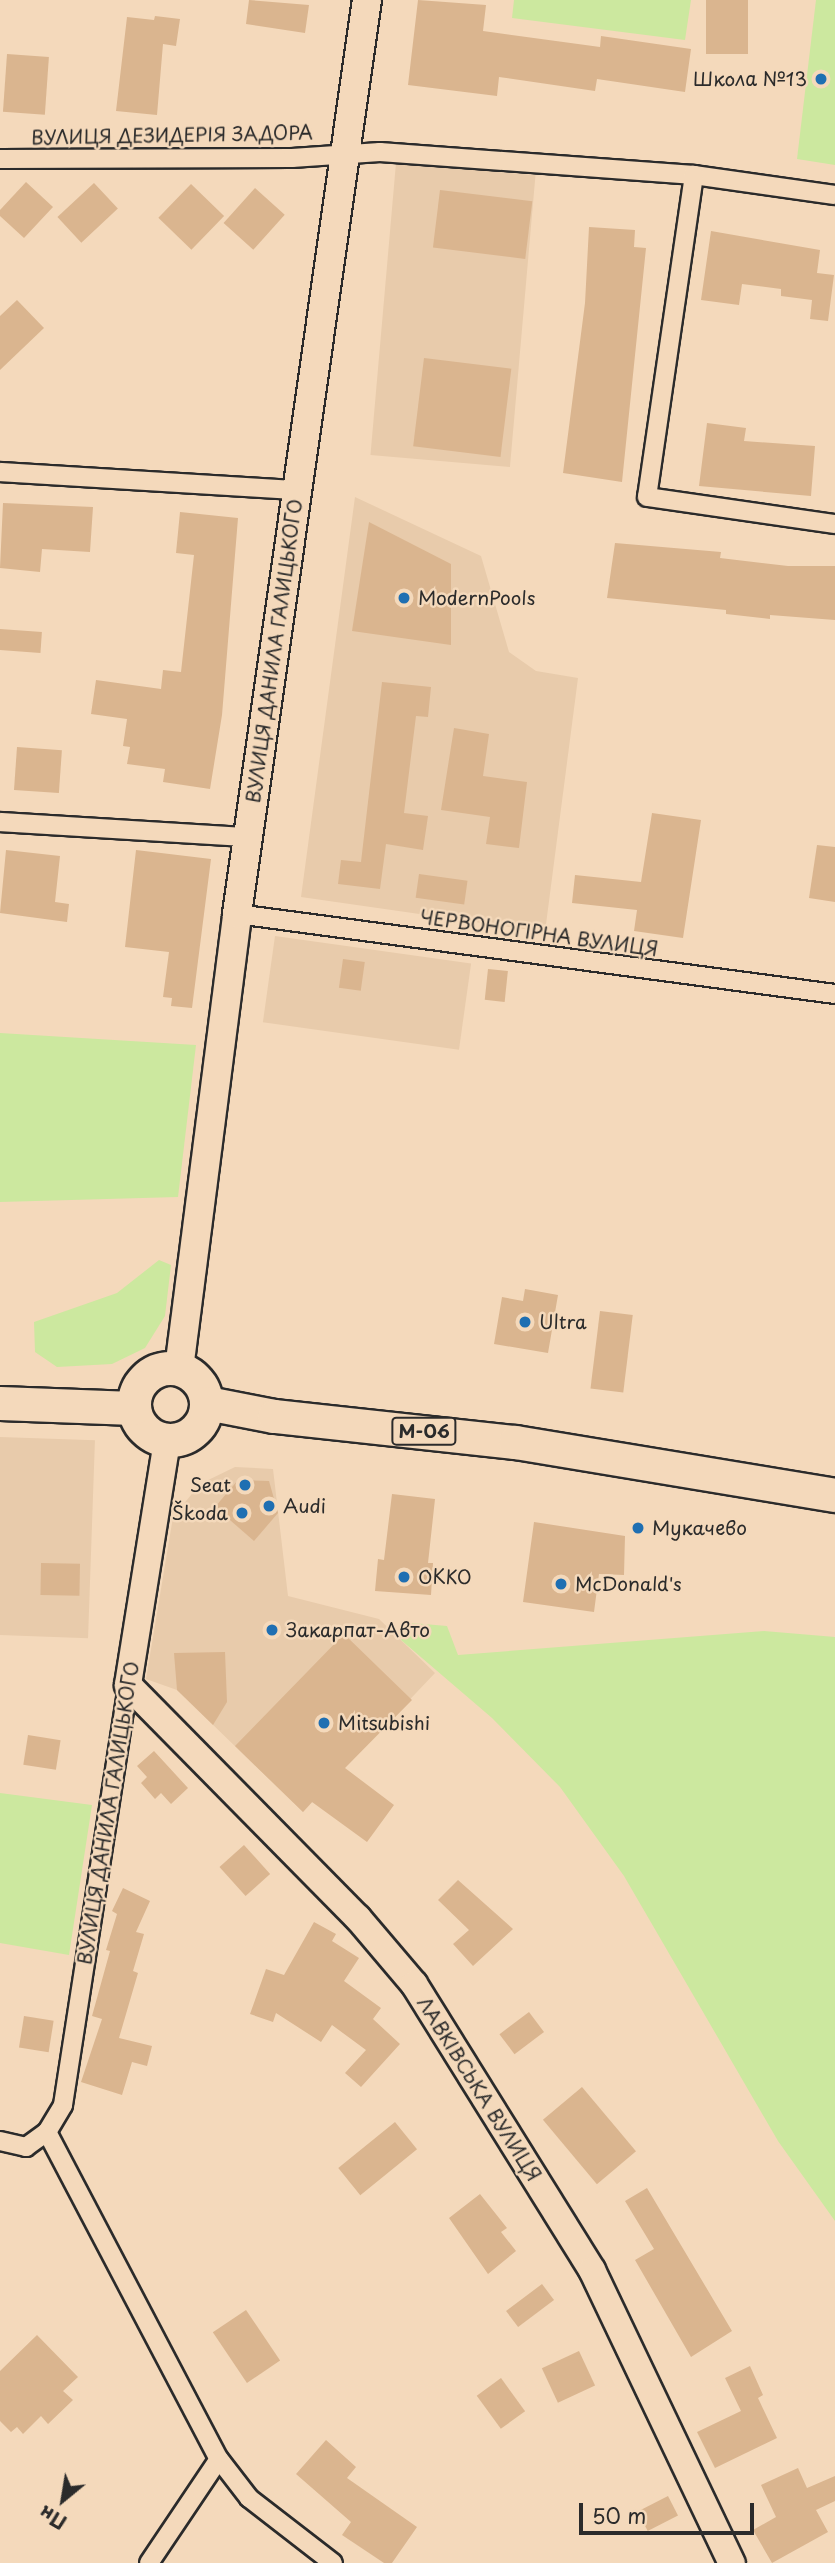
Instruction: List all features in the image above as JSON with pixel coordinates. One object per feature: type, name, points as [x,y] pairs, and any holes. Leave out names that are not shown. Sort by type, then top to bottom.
[{"type":"highway","points":[[180,1369],[193,1376],[207,1403],[195,1431],[167,1441],[151,1436],[139,1424],[133,1408],[141,1381],[152,1372],[180,1369]]},
{"type":"highway","points":[[0,1402],[133,1408]]},
{"type":"highway","name":"М-06","points":[[207,1403],[274,1416],[515,1442],[835,1495]]},
{"type":"main road","name":"ВУЛИЦЯ ДАНИЛА ГАЛИЦЬКОГО","points":[[180,1369],[237,914],[367,0]]},
{"type":"street","name":"ВУЛИЦЯ ДЕЗИДЕРІЯ ЗАДОРА","points":[[0,159],[292,158],[345,151],[694,174],[835,195]]},
{"type":"street","points":[[694,174],[647,497],[835,524]]},
{"type":"street","points":[[0,472],[297,490]]},
{"type":"street","points":[[0,821],[248,837]]},
{"type":"street","name":"ЧЕРВОНОГІРНА ВУЛИЦЯ","points":[[237,914],[835,994]]},
{"type":"street","name":"ВУЛИЦЯ ДАНИЛА ГАЛИЦЬКОГО","points":[[47,2133],[63,2105],[167,1441]]},
{"type":"street","name":"ЛАВКІВСЬКА ВУЛИЦЯ","points":[[128,1685],[358,1918],[414,1984],[592,2270],[732,2563]]},
{"type":"street","points":[[0,2141],[26,2147],[47,2133],[219,2459],[249,2498],[333,2563]]},
{"type":"street","points":[[149,2563],[219,2459]]},
{"type":"shaded area","points":[[396,163],[535,175],[510,467],[370,455]]},
{"type":"shaded area","points":[[355,497],[481,556],[509,652],[536,671],[578,678],[545,932],[301,897]]},
{"type":"shaded area","points":[[275,936],[471,964],[459,1050],[263,1022]]},
{"type":"shaded area","points":[[0,1437],[95,1440],[88,1638],[0,1635]]},
{"type":"shaded area","name":"Закарпат-Авто","points":[[235,1467],[273,1469],[288,1596],[379,1619],[435,1673],[303,1812],[177,1690],[146,1679],[173,1517],[200,1484]]},
{"type":"green space","points":[[514,0],[691,0],[685,40],[512,18]]},
{"type":"green space","name":"Школа №13","points":[[816,0],[835,0],[835,165],[797,159]]},
{"type":"green space","points":[[0,1033],[196,1045],[178,1197],[0,1202]]},
{"type":"green space","points":[[159,1260],[171,1265],[165,1316],[145,1348],[112,1364],[57,1367],[35,1352],[34,1322],[117,1293]]},
{"type":"green space","points":[[412,1623],[447,1626],[458,1655],[764,1631],[835,1637],[835,2221],[778,2141],[624,1876],[560,1787],[492,1718],[401,1640]]},
{"type":"green space","points":[[0,1793],[92,1805],[69,1955],[0,1943]]},
{"type":"building","points":[[249,0],[309,5],[305,33],[246,24]]},
{"type":"building","points":[[418,0],[486,5],[483,31],[600,47],[601,36],[691,49],[685,92],[597,79],[595,91],[499,77],[497,96],[408,85]]},
{"type":"building","points":[[706,0],[748,0],[748,54],[706,54]]},
{"type":"building","points":[[155,16],[180,19],[176,46],[163,44],[157,115],[116,111],[127,17],[154,20]]},
{"type":"building","points":[[7,54],[49,57],[45,115],[3,112]]},
{"type":"building","points":[[26,182],[53,207],[24,238],[0,216],[0,210]]},
{"type":"building","points":[[94,183],[118,209],[81,243],[57,217]]},
{"type":"building","points":[[191,184],[224,216],[191,250],[158,218]]},
{"type":"building","points":[[255,188],[285,215],[253,250],[224,223]]},
{"type":"building","points":[[440,190],[532,201],[525,259],[433,248]]},
{"type":"building","points":[[589,227],[635,230],[634,247],[646,248],[622,482],[563,473],[585,303]]},
{"type":"building","points":[[711,231],[820,250],[817,273],[834,275],[828,321],[810,319],[812,300],[781,296],[781,289],[742,284],[739,305],[701,300]]},
{"type":"building","points":[[17,300],[44,328],[0,370],[0,316]]},
{"type":"building","points":[[424,358],[511,369],[500,457],[413,446]]},
{"type":"building","points":[[707,423],[746,428],[744,441],[815,446],[811,496],[699,486]]},
{"type":"building","points":[[3,503],[93,507],[90,552],[42,549],[40,572],[0,568]]},
{"type":"building","points":[[180,512],[238,518],[222,715],[210,789],[163,782],[165,769],[127,764],[130,747],[123,746],[127,719],[91,714],[96,680],[161,689],[163,670],[181,672],[194,555],[176,553]]},
{"type":"building","name":"ModernPools","points":[[369,522],[451,564],[451,645],[352,631]]},
{"type":"building","points":[[615,543],[721,552],[720,558],[788,566],[835,566],[835,620],[770,615],[770,619],[726,614],[726,610],[607,598]]},
{"type":"building","points":[[0,629],[42,632],[40,653],[0,650]]},
{"type":"building","points":[[382,682],[431,687],[428,717],[416,716],[404,813],[428,816],[423,850],[386,844],[380,889],[338,884],[341,860],[361,862]]},
{"type":"building","points":[[454,728],[489,734],[483,776],[527,782],[519,848],[486,844],[490,817],[441,810]]},
{"type":"building","points":[[17,747],[62,750],[59,793],[14,790]]},
{"type":"building","points":[[652,813],[701,820],[683,938],[634,931],[637,910],[572,903],[575,875],[641,882]]},
{"type":"building","points":[[817,845],[835,847],[835,902],[809,898]]},
{"type":"building","points":[[6,850],[60,856],[55,902],[69,904],[67,922],[0,913]]},
{"type":"building","points":[[136,850],[211,859],[192,1008],[171,1006],[172,998],[163,997],[169,952],[125,947]]},
{"type":"building","points":[[419,874],[468,881],[464,905],[416,898]]},
{"type":"building","points":[[343,959],[365,962],[361,991],[339,988]]},
{"type":"building","points":[[488,969],[508,971],[505,1002],[485,1000]]},
{"type":"building","name":"Ultra","points":[[525,1289],[558,1295],[548,1353],[494,1344],[502,1297],[523,1301]]},
{"type":"building","points":[[600,1311],[633,1315],[623,1392],[590,1388]]},
{"type":"building","points":[[238,1480],[269,1481],[278,1513],[254,1541],[215,1507]]},
{"type":"building","points":[[392,1494],[435,1499],[428,1563],[433,1563],[431,1595],[375,1591],[378,1559],[384,1560]]},
{"type":"building","name":"McDonald's","points":[[534,1522],[625,1536],[624,1575],[599,1574],[594,1612],[523,1602]]},
{"type":"building","points":[[41,1563],[80,1564],[79,1596],[40,1595]]},
{"type":"building","points":[[344,1634],[412,1700],[345,1768],[394,1805],[367,1842],[312,1802],[303,1812],[235,1746]]},
{"type":"building","points":[[225,1652],[227,1702],[213,1725],[177,1690],[174,1653]]},
{"type":"building","points":[[28,1735],[61,1740],[56,1770],[23,1765]]},
{"type":"building","points":[[154,1751],[188,1788],[171,1804],[161,1793],[155,1799],[141,1783],[147,1777],[137,1766]]},
{"type":"building","points":[[244,1845],[270,1874],[246,1896],[219,1867]]},
{"type":"building","points":[[458,1880],[513,1929],[473,1966],[453,1944],[469,1930],[438,1900]]},
{"type":"building","points":[[123,1888],[150,1901],[136,1932],[144,1934],[133,1971],[138,1973],[119,2038],[152,2046],[147,2066],[132,2062],[122,2095],[81,2082],[102,2019],[92,2016],[110,1951],[106,1950],[117,1914],[112,1911]]},
{"type":"building","points":[[314,1922],[336,1934],[332,1941],[359,1958],[344,1981],[381,2008],[373,2019],[400,2044],[361,2087],[345,2073],[366,2050],[332,2025],[321,2042],[276,2013],[273,2022],[250,2014],[266,1969],[284,1975]]},
{"type":"building","points":[[529,2012],[544,2032],[514,2054],[499,2034]]},
{"type":"building","points":[[24,2016],[54,2021],[49,2052],[19,2048]]},
{"type":"building","points":[[582,2087],[636,2151],[597,2184],[543,2120]]},
{"type":"building","points":[[395,2122],[417,2149],[360,2195],[338,2168]]},
{"type":"building","points":[[647,2188],[732,2331],[691,2357],[635,2260],[654,2249],[625,2201]]},
{"type":"building","points":[[480,2194],[507,2228],[501,2232],[516,2251],[488,2274],[449,2218]]},
{"type":"building","points":[[542,2284],[554,2300],[518,2327],[506,2311]]},
{"type":"building","points":[[246,2310],[280,2361],[247,2383],[213,2332]]},
{"type":"building","points":[[37,2335],[78,2377],[63,2391],[73,2400],[48,2424],[41,2416],[23,2434],[17,2427],[11,2432],[0,2421],[0,2371]]},
{"type":"building","points":[[579,2351],[595,2385],[558,2403],[542,2368]]},
{"type":"building","points":[[750,2366],[763,2395],[758,2398],[777,2438],[715,2468],[697,2432],[741,2411],[725,2378]]},
{"type":"building","points":[[501,2378],[525,2411],[501,2429],[477,2396]]},
{"type":"building","points":[[326,2440],[356,2467],[347,2478],[417,2527],[392,2563],[384,2563],[342,2535],[351,2522],[296,2474]]},
{"type":"building","points":[[798,2468],[807,2488],[835,2476],[835,2501],[816,2510],[828,2532],[772,2563],[753,2530],[776,2517],[761,2485]]},
{"type":"building","points":[[668,2496],[678,2516],[648,2531],[638,2511]]},
{"type":"place","name":"Школа №13","points":[[821,79]]},
{"type":"place","name":"ModernPools","points":[[404,598]]},
{"type":"place","name":"Ultra","points":[[525,1322]]},
{"type":"place","name":"Seat","points":[[245,1485]]},
{"type":"place","name":"Audi","points":[[269,1506]]},
{"type":"place","name":"Škoda","points":[[242,1513]]},
{"type":"place","name":"Мукачево","points":[[638,1528]]},
{"type":"place","name":"ОККО","points":[[404,1577]]},
{"type":"place","name":"McDonald's","points":[[561,1584]]},
{"type":"place","name":"Закарпат-Авто","points":[[272,1630]]},
{"type":"place","name":"Mitsubishi","points":[[324,1723]]}]
